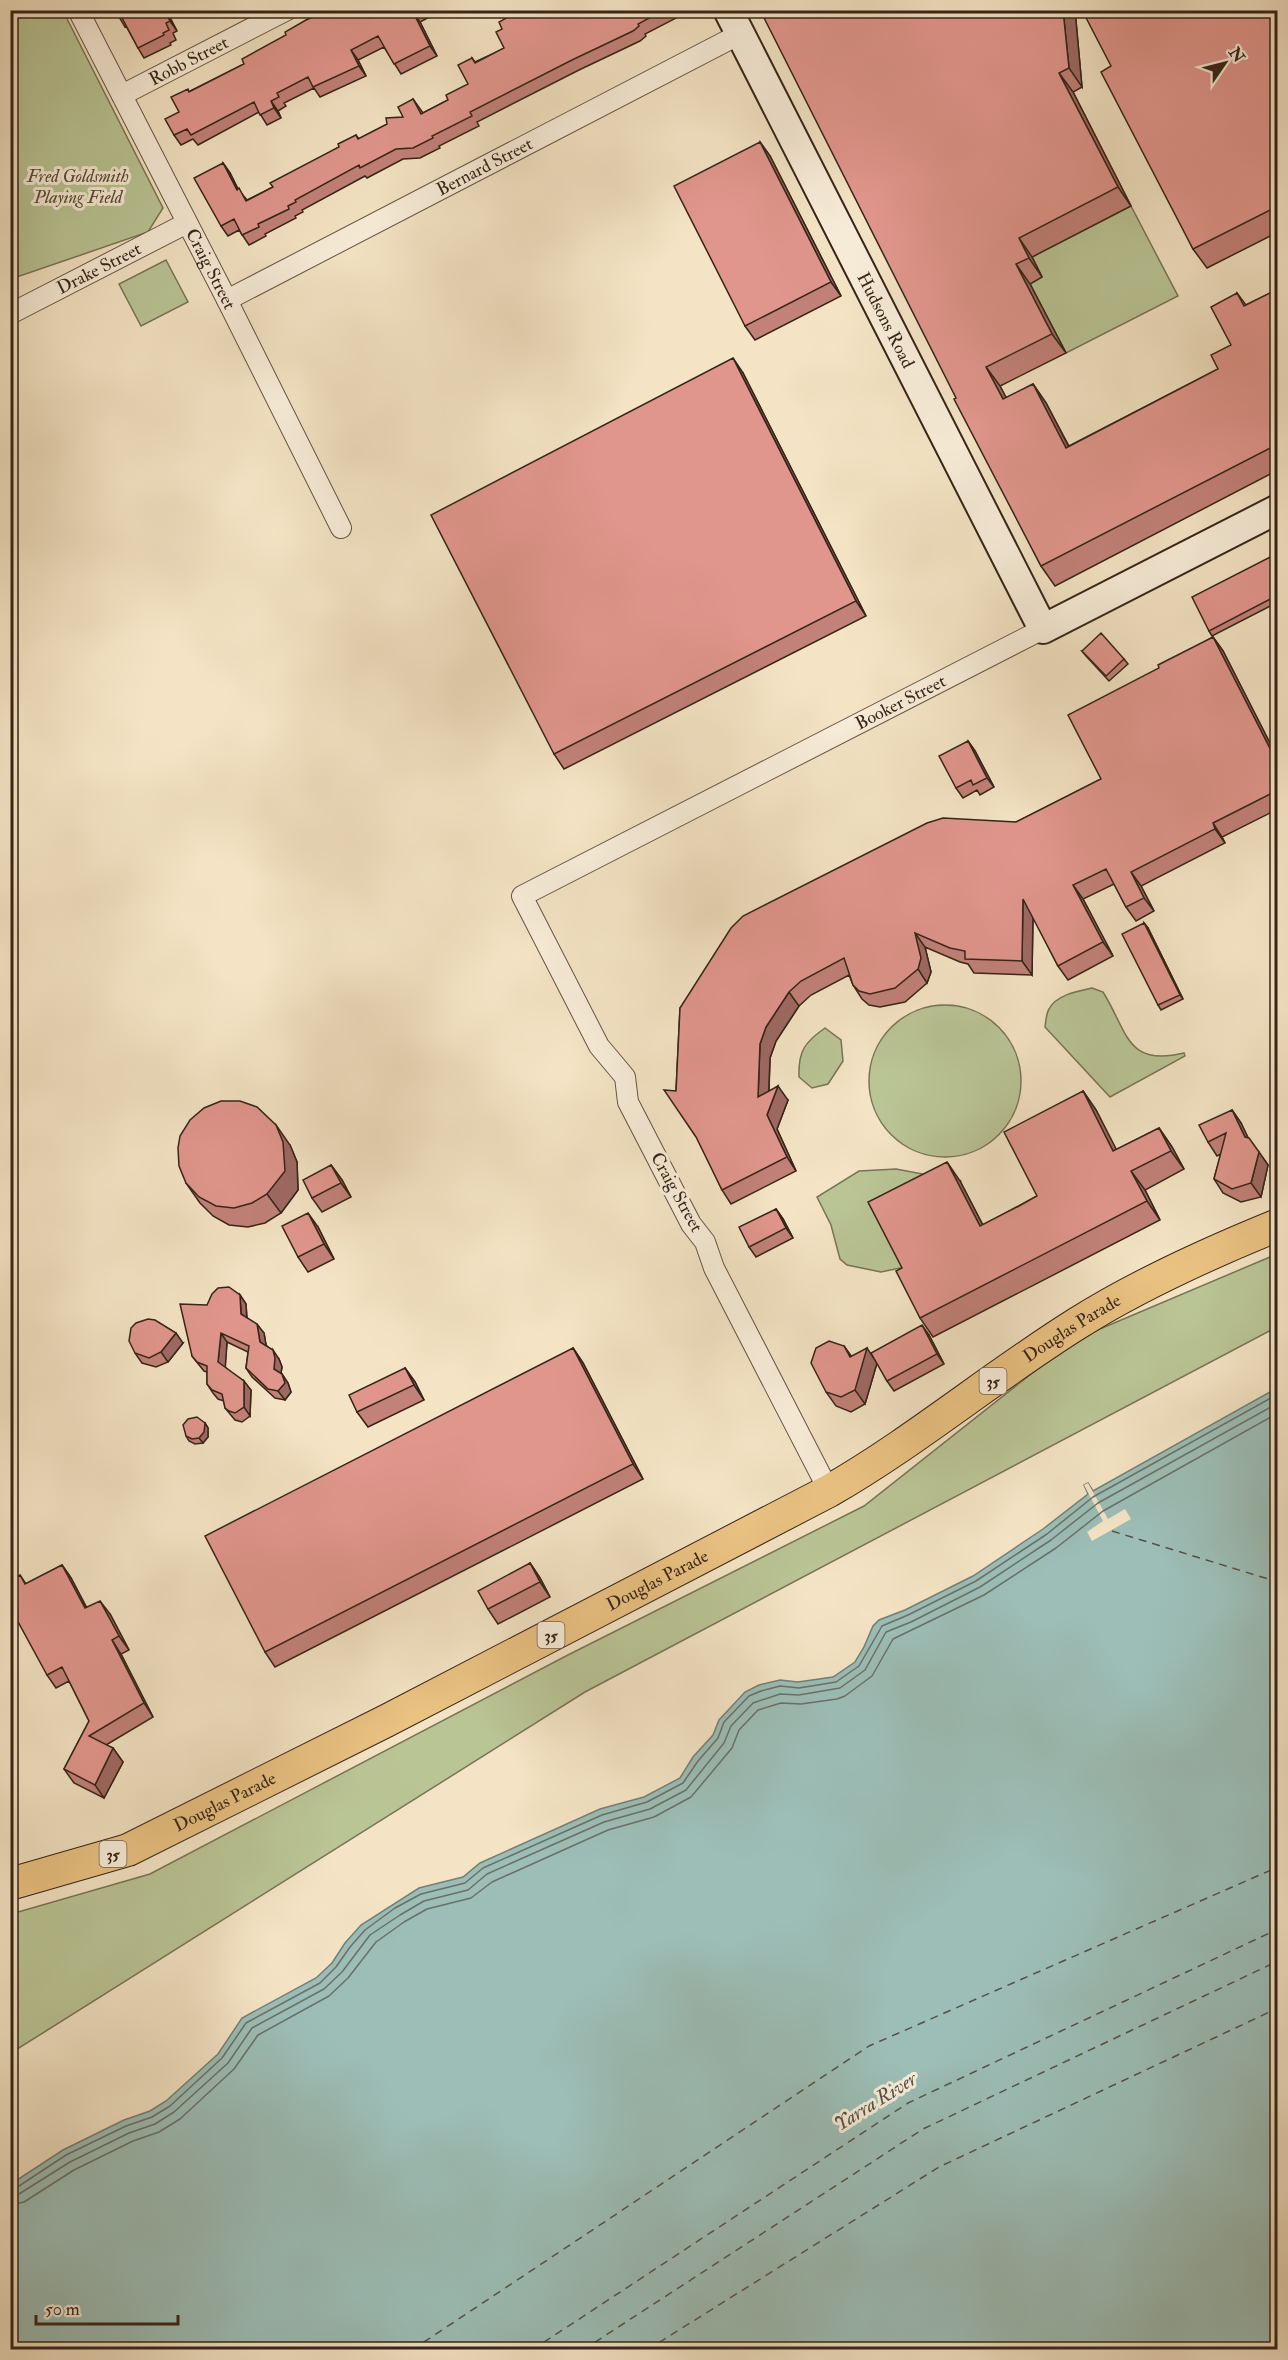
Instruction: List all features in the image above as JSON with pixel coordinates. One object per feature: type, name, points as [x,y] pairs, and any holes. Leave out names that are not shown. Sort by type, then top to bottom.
[{"type":"main road","name":"Douglas Parade","points":[[10,1884],[128,1850],[407,1710],[829,1491],[866,1470],[1079,1323],[1143,1287],[1278,1226]]},
{"type":"street","name":"Craig Street","points":[[78,10],[227,300],[340,528]]},
{"type":"street","name":"Robb Street","points":[[122,95],[287,10]]},
{"type":"street","name":"Bernard Street","points":[[227,300],[734,22]]},
{"type":"street","name":"Hudsons Road","points":[[734,22],[1043,629]]},
{"type":"street","name":"Drake Street","points":[[10,314],[187,223]]},
{"type":"street","name":"Booker Street","points":[[522,896],[1278,509]]},
{"type":"street","name":"Craig Street","points":[[522,896],[599,1046],[625,1077],[628,1102],[691,1224],[705,1242],[714,1268],[829,1491]]},
{"type":"green space","name":"Fred Goldsmith Playing Field","points":[[10,11],[63,11],[163,208],[148,232],[11,279]]},
{"type":"green space","points":[[1131,206],[1178,296],[1066,353],[1030,284],[1042,277],[1032,257]]},
{"type":"green space","points":[[166,260],[188,302],[141,326],[119,284]]},
{"type":"green space","points":[[1092,988],[1103,992],[1124,1033],[1139,1050],[1150,1055],[1165,1056],[1184,1053],[1185,1056],[1110,1097],[1045,1027],[1052,1004],[1068,994]]},
{"type":"green space","points":[[945,1005],[974,1011],[999,1027],[1015,1052],[1021,1081],[1015,1110],[999,1135],[974,1151],[945,1157],[916,1151],[891,1135],[875,1110],[869,1081],[875,1052],[891,1027],[916,1011]]},
{"type":"green space","points":[[825,1028],[841,1040],[843,1061],[828,1084],[812,1088],[799,1077],[800,1060],[804,1048]]},
{"type":"green space","points":[[896,1169],[960,1181],[882,1221],[905,1267],[881,1272],[847,1265],[840,1259],[831,1225],[817,1197],[859,1171]]},
{"type":"green space","points":[[1277,1254],[1277,1327],[585,1692],[11,2053],[11,1914],[150,1874],[566,1656],[864,1506],[1074,1340]]},
{"type":"water","name":"Yarra River","points":[[1277,1388],[1277,2349],[11,2350],[11,2184],[63,2150],[124,2120],[150,2111],[166,2101],[218,2054],[242,2018],[316,1978],[332,1963],[361,1925],[419,1888],[463,1877],[480,1863],[600,1809],[644,1797],[680,1778],[693,1757],[713,1735],[719,1720],[745,1692],[759,1685],[780,1680],[798,1682],[833,1677],[855,1662],[873,1626],[879,1620],[905,1610],[973,1576],[1043,1529],[1088,1494],[1084,1485],[1088,1483],[1093,1491]]},
{"type":"pier","points":[[1088,1483],[1108,1519],[1125,1509],[1131,1519],[1092,1541],[1087,1532],[1103,1521],[1084,1485]]},
{"type":"building","points":[[115,10],[164,10],[170,21],[166,23],[169,30],[163,33],[164,35],[138,48],[121,16],[118,17]]},
{"type":"building","points":[[338,10],[416,10],[413,12],[430,46],[394,64],[378,36],[351,50],[359,66],[313,87],[308,77],[277,93],[279,97],[271,101],[274,108],[260,115],[254,102],[191,135],[187,129],[174,135],[165,119],[179,112],[171,97],[188,89],[189,92],[244,64],[242,59],[286,35],[285,32],[306,20],[325,11],[328,16]]},
{"type":"building","points":[[521,10],[586,10],[587,14],[594,10],[664,10],[638,24],[639,26],[633,31],[470,112],[472,116],[432,136],[433,138],[413,148],[396,149],[360,168],[359,165],[295,200],[296,202],[288,206],[289,209],[258,224],[259,227],[242,235],[234,219],[221,226],[194,178],[223,163],[237,190],[239,188],[246,201],[273,187],[270,183],[339,147],[338,144],[356,135],[358,139],[387,124],[386,118],[403,117],[398,107],[413,99],[421,114],[448,100],[446,95],[468,84],[458,65],[472,58],[475,63],[504,48],[496,32],[502,29],[499,22]]},
{"type":"building","points":[[760,10],[1063,10],[1069,68],[1059,73],[1118,187],[1019,238],[1029,258],[1016,264],[1052,334],[986,367],[1003,399],[1033,384],[1066,448],[1218,369],[1211,355],[1231,345],[1211,307],[1237,293],[1244,306],[1278,289],[1278,444],[1041,566],[954,399],[956,398]]},
{"type":"building","points":[[1082,10],[1278,10],[1278,206],[1193,249],[1101,72],[1111,66]]},
{"type":"building","points":[[760,142],[831,282],[745,326],[674,186]]},
{"type":"building","points":[[733,358],[856,601],[554,754],[431,515]]},
{"type":"building","points":[[1278,553],[1278,595],[1209,631],[1192,597]]},
{"type":"building","points":[[1101,633],[1124,659],[1106,676],[1082,651]]},
{"type":"building","points":[[1213,637],[1278,764],[1278,790],[1213,823],[1215,829],[1131,872],[1144,898],[1126,907],[1106,869],[1073,885],[1103,942],[1058,966],[1023,899],[1022,961],[965,959],[965,951],[950,948],[915,933],[921,958],[918,969],[895,988],[870,994],[859,991],[853,985],[844,958],[801,981],[789,992],[766,1027],[760,1044],[758,1097],[778,1086],[767,1115],[787,1157],[722,1190],[696,1137],[664,1090],[676,1091],[680,1008],[731,928],[743,916],[927,823],[943,818],[1016,822],[1101,779],[1068,715]]},
{"type":"building","points":[[968,741],[987,778],[973,785],[971,780],[956,788],[939,756]]},
{"type":"building","points":[[1144,923],[1180,995],[1158,1005],[1122,934]]},
{"type":"building","points":[[1083,1091],[1113,1151],[1159,1128],[1171,1151],[1131,1171],[1147,1201],[920,1318],[896,1271],[902,1268],[868,1202],[947,1162],[980,1226],[1019,1206],[1037,1196],[1004,1132]]},
{"type":"building","points":[[221,1101],[240,1101],[257,1107],[276,1125],[283,1142],[285,1171],[267,1194],[252,1203],[234,1208],[216,1206],[199,1197],[186,1183],[179,1166],[180,1136],[190,1120],[204,1108]]},
{"type":"building","points":[[1232,1110],[1245,1137],[1249,1138],[1259,1152],[1251,1183],[1232,1189],[1214,1179],[1226,1133],[1208,1142],[1199,1125]]},
{"type":"building","points":[[331,1165],[341,1183],[312,1198],[303,1180]]},
{"type":"building","points":[[776,1209],[786,1228],[749,1247],[739,1227]]},
{"type":"building","points":[[308,1213],[324,1244],[298,1257],[282,1226]]},
{"type":"building","points":[[229,1287],[240,1295],[241,1314],[257,1324],[260,1342],[273,1350],[274,1369],[282,1374],[285,1383],[278,1391],[268,1389],[246,1368],[249,1346],[221,1333],[218,1362],[244,1381],[244,1407],[235,1413],[225,1408],[222,1394],[212,1390],[207,1384],[207,1366],[197,1362],[192,1356],[180,1304],[207,1305],[218,1288]]},
{"type":"building","points":[[148,1319],[155,1320],[176,1333],[161,1352],[149,1358],[135,1353],[129,1341],[131,1328],[136,1323]]},
{"type":"building","points":[[922,1325],[937,1354],[887,1381],[871,1353]]},
{"type":"building","points":[[829,1341],[844,1346],[850,1357],[867,1348],[855,1390],[841,1397],[826,1392],[811,1363],[816,1348]]},
{"type":"building","points":[[573,1348],[633,1464],[265,1652],[205,1536]]},
{"type":"building","points":[[405,1368],[414,1385],[357,1412],[349,1395]]},
{"type":"building","points":[[197,1417],[205,1423],[204,1432],[199,1438],[192,1439],[186,1436],[183,1425],[188,1419]]},
{"type":"building","points":[[530,1563],[540,1582],[488,1609],[478,1591]]},
{"type":"building","points":[[62,1565],[85,1608],[100,1601],[119,1636],[112,1640],[144,1703],[89,1736],[113,1748],[95,1785],[64,1769],[89,1721],[62,1667],[47,1675],[10,1607],[10,1580],[20,1575],[25,1584]]},
{"type":"ferry route","points":[[1112,1531],[1278,1582]]},
{"type":"ferry route","points":[[412,2350],[869,2046],[1278,1867]]},
{"type":"ferry route","points":[[532,2350],[908,2103],[1278,1929]]},
{"type":"ferry route","points":[[583,2350],[923,2129],[1278,1961]]},
{"type":"ferry route","points":[[647,2350],[939,2167],[1278,2008]]}]
